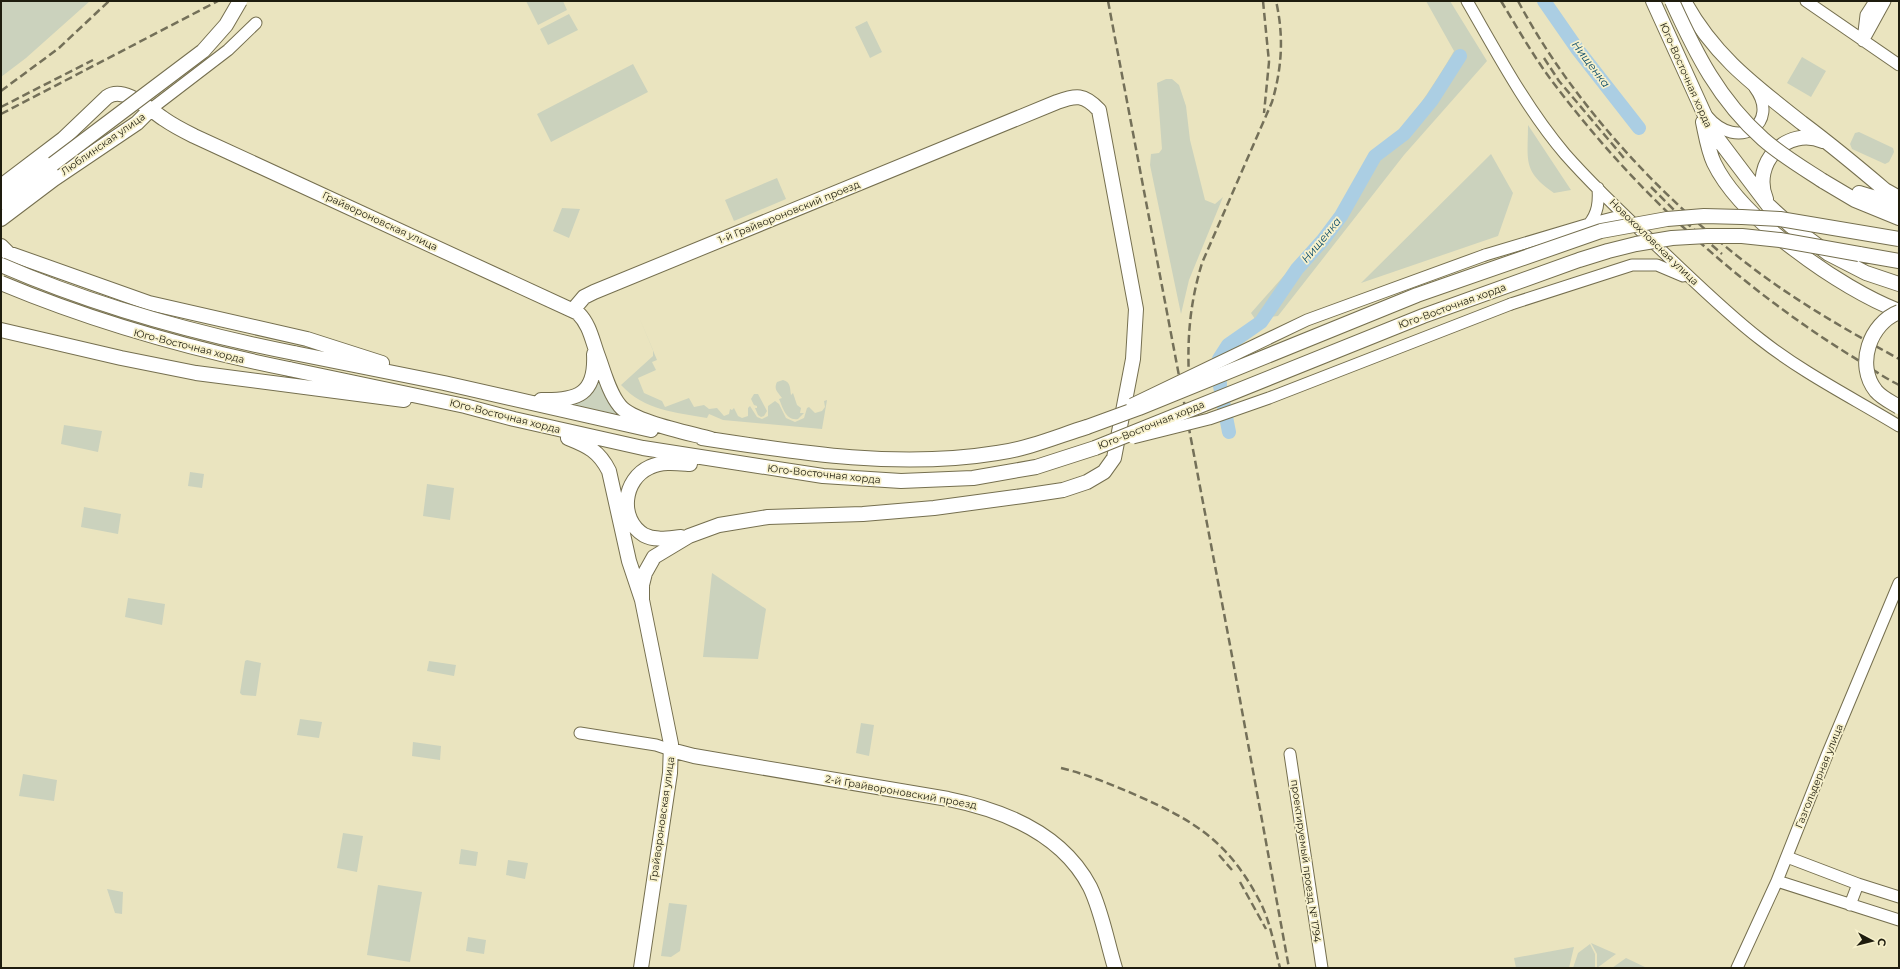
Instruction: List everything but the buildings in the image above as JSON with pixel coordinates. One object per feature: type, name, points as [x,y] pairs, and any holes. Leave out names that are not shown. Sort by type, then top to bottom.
[{"type":"main road","points":[[3,214],[53,164],[203,51],[226,25],[240,1]]},
{"type":"main road","name":"Юго-Восточная хорда","points":[[1653,1],[1700,108],[1712,131],[1768,205],[1791,226],[1829,254],[1866,273],[1899,284]]},
{"type":"main road","name":"Юго-Восточная хорда","points":[[1672,1],[1692,46],[1712,80],[1736,110],[1764,139],[1823,181],[1855,200],[1899,218]]},
{"type":"main road","points":[[1684,1],[1693,18],[1711,43],[1728,62],[1751,83],[1885,190],[1899,198]]},
{"type":"main road","name":"Люблинская улица","points":[[1,186],[63,139],[110,95],[118,94],[127,96],[151,109],[137,123],[3,214]]},
{"type":"main road","name":"1-й Грайвороновский проезд","points":[[573,310],[584,297],[594,292],[1068,98],[1080,96],[1091,102],[1099,110],[1136,309],[1133,359],[1114,458],[1104,472],[1087,482],[1063,490],[934,508],[863,514],[768,517],[719,525],[689,536]]},
{"type":"main road","points":[[1700,108],[1707,141],[1714,163],[1727,183],[1767,227],[1831,275],[1859,292],[1899,311]]},
{"type":"main road","name":"Грайвороновская улица","points":[[151,109],[169,122],[194,136],[547,300],[573,310],[586,321],[615,398],[627,413],[639,418],[711,439]]},
{"type":"main road","points":[[1768,205],[1764,193],[1763,172],[1769,158],[1779,147],[1795,138],[1817,139],[1829,144]]},
{"type":"main road","points":[[1823,181],[1899,205]]},
{"type":"main road","name":"Юго-Восточная хорда","points":[[1,265],[91,301],[157,321],[230,340],[444,383],[646,429],[830,456],[883,460],[928,460],[998,453],[1032,445],[1087,427],[1139,408],[1417,295],[1601,231],[1667,219],[1704,216],[1742,217],[1780,219],[1899,239]]},
{"type":"main road","name":"Юго-Восточная хорда","points":[[1,283],[88,317],[152,337],[225,356],[465,406],[514,419],[643,448],[762,467],[864,480],[936,480],[973,478],[1036,467],[1095,448],[1423,316],[1579,260],[1636,244],[1700,236],[1742,236],[1780,240],[1899,261]]},
{"type":"main road","points":[[1,246],[8,252],[8,254],[149,303],[307,339],[444,383]]},
{"type":"main road","points":[[1899,311],[1886,319],[1877,328],[1870,339],[1866,364],[1875,390],[1899,407]]},
{"type":"main road","points":[[1,330],[113,357],[196,373],[388,399],[465,406]]},
{"type":"main road","points":[[518,400],[554,400],[577,396],[584,391],[594,377],[594,345]]},
{"type":"main road","points":[[514,419],[583,444],[603,459],[609,471],[629,561],[642,600]]},
{"type":"main road","points":[[689,536],[663,539],[654,538],[645,536],[637,529],[628,513],[627,504],[630,485],[639,475],[649,467],[659,464],[675,463],[762,467]]},
{"type":"main road","points":[[642,600],[642,585],[645,573],[654,557],[689,536]]},
{"type":"main road","name":"Грайвороновская улица","points":[[641,968],[670,773],[672,750],[642,600]]},
{"type":"main road","name":"2-й Грайвороновский проезд","points":[[672,750],[694,756],[954,800],[980,806],[1019,821],[1058,847],[1074,863],[1090,887],[1115,968]]},
{"type":"street","name":"Новохохловская улица","points":[[1467,1],[1521,93],[1545,128],[1566,154],[1624,215],[1693,280],[1760,339],[1797,364],[1899,426]]},
{"type":"street","points":[[1806,1],[1899,65]]},
{"type":"street","points":[[1863,41],[1866,15],[1875,1]]},
{"type":"street","points":[[1863,41],[1885,1]]},
{"type":"street","name":"Люблинская улица","points":[[151,109],[228,50],[256,23]]},
{"type":"street","points":[[1700,108],[1712,122],[1730,132],[1740,134],[1748,132],[1759,122],[1763,109],[1760,94],[1751,83]]},
{"type":"street","points":[[1588,224],[1595,216],[1598,207],[1598,188]]},
{"type":"street","points":[[1087,427],[1307,320],[1485,255],[1588,224],[1624,215]]},
{"type":"street","points":[[1095,448],[1216,417],[1269,398],[1511,304],[1632,265],[1657,265],[1668,268],[1693,280]]},
{"type":"street","name":"Газгольдерная улица","points":[[1737,968],[1777,881],[1827,755],[1899,583]]},
{"type":"street","points":[[580,734],[649,744],[672,750]]},
{"type":"street","name":"проектируемый проезд № 1794","points":[[1290,754],[1322,968]]},
{"type":"street","points":[[1787,857],[1858,884],[1899,897]]},
{"type":"street","points":[[1777,881],[1899,920]]},
{"type":"street","points":[[1850,905],[1858,884]]},
{"type":"green space","points":[[1,1],[90,1],[26,58],[1,77]]},
{"type":"green space","points":[[526,1],[563,1],[567,10],[538,25]]},
{"type":"green space","points":[[1426,1],[1450,1],[1487,61],[1404,155],[1278,316],[1255,319],[1251,313],[1306,251],[1359,187],[1409,120],[1454,51]]},
{"type":"green space","points":[[569,14],[578,30],[548,45],[540,29]]},
{"type":"green space","points":[[867,21],[882,52],[870,58],[855,27]]},
{"type":"green space","points":[[1802,57],[1826,71],[1811,97],[1787,83]]},
{"type":"green space","points":[[633,64],[648,92],[551,142],[537,114]]},
{"type":"green space","points":[[1166,79],[1172,79],[1179,85],[1186,106],[1190,140],[1205,200],[1215,204],[1223,197],[1189,280],[1181,314],[1150,165],[1151,154],[1159,153],[1162,149],[1157,83]]},
{"type":"green space","points":[[1528,125],[1571,190],[1554,193],[1536,178],[1529,164]]},
{"type":"green space","points":[[1859,132],[1893,148],[1894,152],[1889,162],[1885,164],[1852,149],[1850,144],[1855,133]]},
{"type":"green space","points":[[1491,154],[1513,193],[1498,236],[1361,283]]},
{"type":"green space","points":[[777,178],[786,199],[734,221],[725,200]]},
{"type":"green space","points":[[562,208],[580,209],[569,238],[553,231]]},
{"type":"green space","points":[[653,350],[657,360],[652,362],[656,370],[638,378],[644,393],[662,401],[665,407],[689,398],[694,407],[704,405],[709,409],[717,408],[724,416],[729,414],[730,409],[732,410],[734,408],[738,416],[742,418],[748,416],[748,408],[750,406],[757,417],[762,419],[768,416],[768,406],[775,401],[779,404],[786,418],[795,422],[804,418],[807,408],[809,407],[815,413],[822,411],[825,407],[824,401],[827,400],[822,429],[723,420],[709,414],[707,418],[672,412],[650,405],[630,394],[621,385],[653,356]]},
{"type":"green space","points":[[599,374],[625,416],[570,404]]},
{"type":"green space","points":[[783,380],[789,384],[791,395],[793,393],[797,405],[801,408],[800,413],[804,413],[798,419],[788,416],[779,399],[782,398],[777,391],[776,385],[777,382]]},
{"type":"green space","points":[[754,394],[758,394],[767,411],[764,416],[761,417],[758,415],[755,408],[757,408],[757,406],[754,405],[751,399]]},
{"type":"green space","points":[[64,425],[102,431],[98,452],[61,444]]},
{"type":"green space","points":[[190,472],[204,474],[202,488],[188,486]]},
{"type":"green space","points":[[427,484],[454,488],[450,520],[423,516]]},
{"type":"green space","points":[[84,507],[121,514],[118,534],[81,527]]},
{"type":"green space","points":[[712,573],[766,609],[758,659],[703,657]]},
{"type":"green space","points":[[128,598],[165,604],[162,625],[125,617]]},
{"type":"green space","points":[[247,660],[261,663],[256,696],[242,695],[240,693],[245,661]]},
{"type":"green space","points":[[429,661],[456,665],[454,676],[427,671]]},
{"type":"green space","points":[[300,719],[322,722],[319,738],[297,735]]},
{"type":"green space","points":[[861,723],[874,725],[869,756],[856,753]]},
{"type":"green space","points":[[413,742],[441,746],[440,760],[412,756]]},
{"type":"green space","points":[[23,774],[57,780],[54,801],[19,796]]},
{"type":"green space","points":[[343,833],[363,836],[357,872],[337,868]]},
{"type":"green space","points":[[461,849],[478,852],[476,866],[459,864]]},
{"type":"green space","points":[[508,860],[528,863],[525,879],[506,875]]},
{"type":"green space","points":[[378,885],[422,892],[410,962],[367,955]]},
{"type":"green space","points":[[107,889],[123,892],[122,914],[115,913]]},
{"type":"green space","points":[[669,903],[687,905],[680,951],[671,957],[661,956]]},
{"type":"green space","points":[[468,937],[486,940],[484,954],[466,951]]},
{"type":"green space","points":[[1591,943],[1616,954],[1597,968],[1597,954]]},
{"type":"green space","points":[[1590,944],[1595,954],[1595,968],[1573,968],[1578,953]]},
{"type":"green space","points":[[1574,947],[1569,968],[1516,968],[1514,958]]},
{"type":"green space","points":[[1626,958],[1647,968],[1612,968]]},
{"type":"waterway","name":"Нищенка","points":[[1544,1],[1578,50],[1639,128]]},
{"type":"waterway","name":"Нищенка","points":[[1229,432],[1220,386],[1219,359],[1228,345],[1261,322],[1297,269],[1323,240],[1341,216],[1375,156],[1404,134],[1432,100],[1460,56]]},
{"type":"railway","points":[[1,91],[59,48],[109,1]]},
{"type":"railway","points":[[1,114],[218,1]]},
{"type":"railway","points":[[1108,1],[1230,645],[1289,968]]},
{"type":"railway","points":[[1263,1],[1269,62],[1264,113]]},
{"type":"railway","points":[[1189,379],[1188,349],[1190,320],[1202,263],[1272,102],[1278,77],[1281,39],[1279,14],[1276,1]]},
{"type":"railway","points":[[1501,1],[1548,75],[1586,124],[1653,198],[1689,233],[1727,266],[1806,326],[1879,374],[1899,385]]},
{"type":"railway","points":[[1518,1],[1566,78],[1594,115],[1657,185],[1691,217],[1726,247],[1795,298],[1899,359]]},
{"type":"railway","points":[[1544,58],[1559,81],[1624,158]]},
{"type":"railway","points":[[1,107],[93,60]]},
{"type":"railway","points":[[1651,187],[1689,225],[1722,254]]},
{"type":"railway","points":[[1061,768],[1101,780],[1158,805],[1193,824],[1208,835],[1235,862],[1258,898],[1266,915],[1280,968]]},
{"type":"railway","points":[[1219,855],[1232,870]]},
{"type":"railway","points":[[1240,882],[1266,929]]}]
